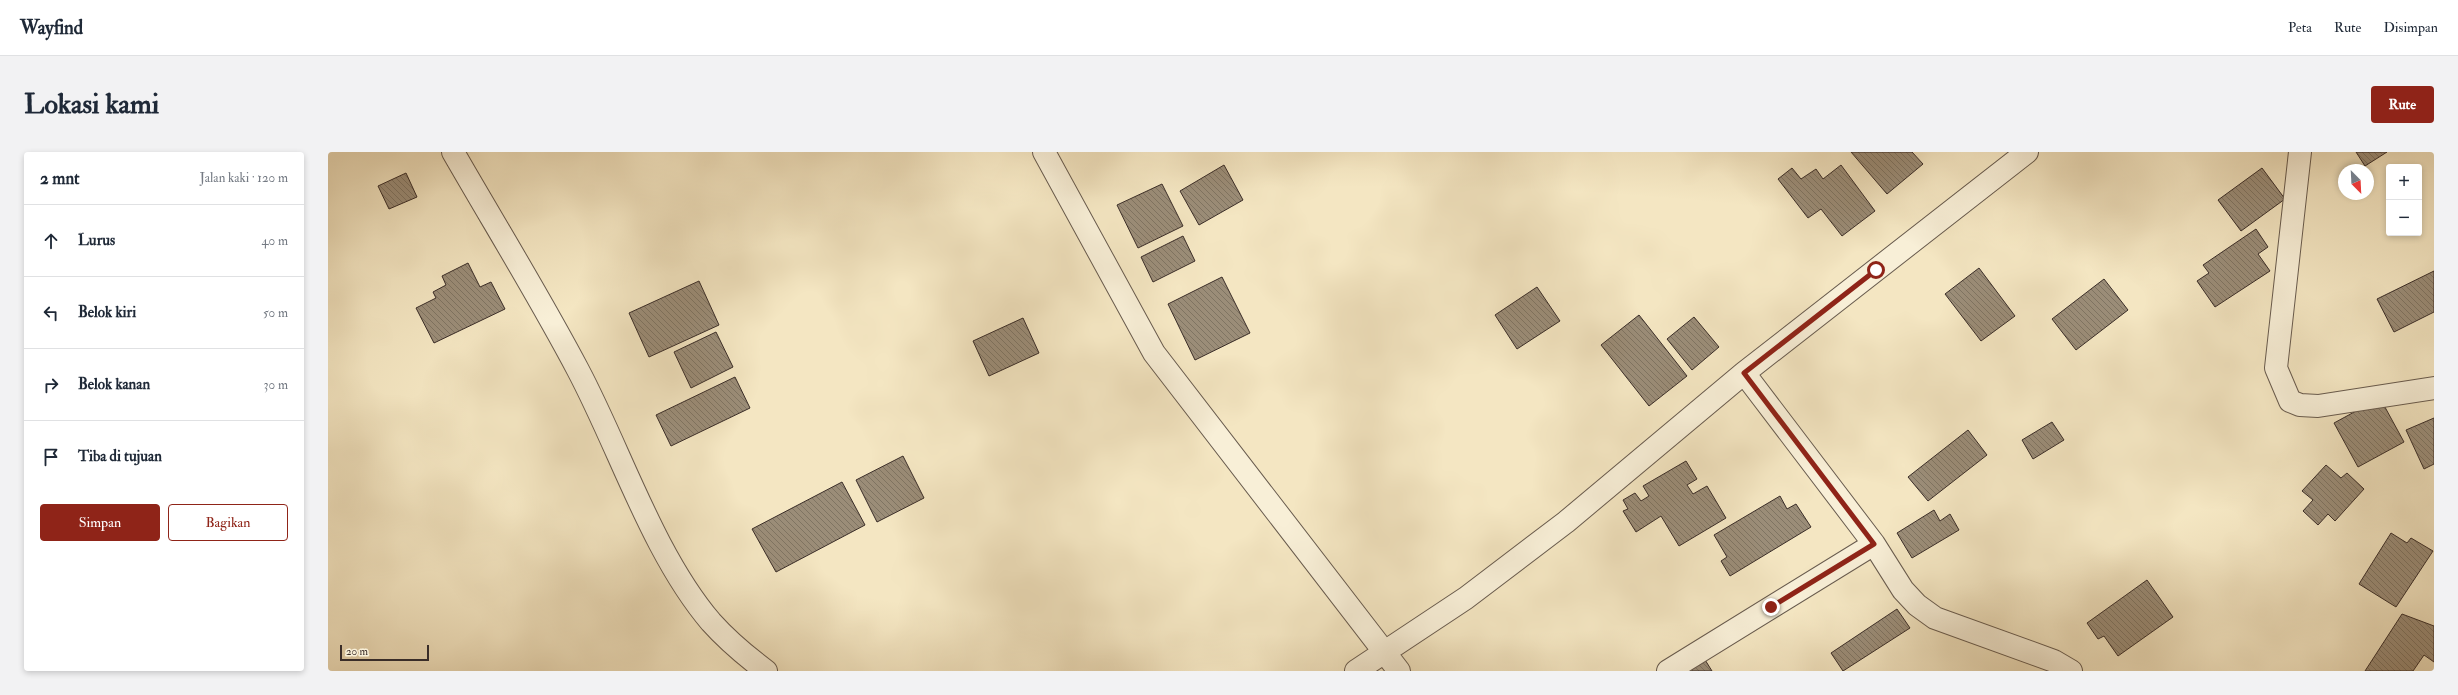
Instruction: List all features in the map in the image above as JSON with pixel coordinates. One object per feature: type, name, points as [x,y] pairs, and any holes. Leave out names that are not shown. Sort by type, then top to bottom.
[{"type":"street","points":[[453,152],[578,371],[662,545],[686,585],[711,621],[739,650],[766,671]]},
{"type":"street","points":[[1044,152],[1154,352],[1399,671]]},
{"type":"street","points":[[1356,671],[1466,598],[1566,522],[1744,373],[2027,152]]},
{"type":"street","points":[[2300,152],[2293,225],[2276,356],[2279,378],[2290,401],[2300,405],[2318,406],[2434,388]]},
{"type":"street","points":[[1744,373],[1874,544],[1903,590],[1917,605],[1935,618],[2054,661],[2071,671]]},
{"type":"street","points":[[1668,671],[1874,544]]},
{"type":"building","points":[[1851,152],[1912,152],[1923,164],[1887,194]]},
{"type":"building","points":[[2356,152],[2387,152],[2368,164],[2364,164]]},
{"type":"building","points":[[1224,165],[1243,200],[1199,225],[1180,191]]},
{"type":"building","points":[[1841,165],[1875,211],[1842,236],[1821,209],[1808,218],[1778,179],[1792,168],[1801,179],[1816,169],[1823,179]]},
{"type":"building","points":[[2262,168],[2285,199],[2241,231],[2218,200]]},
{"type":"building","points":[[406,173],[417,197],[389,209],[378,186]]},
{"type":"building","points":[[1162,184],[1183,226],[1138,248],[1117,205]]},
{"type":"building","points":[[2256,229],[2268,247],[2258,254],[2270,271],[2215,307],[2197,281],[2209,273],[2203,265]]},
{"type":"building","points":[[1183,236],[1195,261],[1153,282],[1141,257]]},
{"type":"building","points":[[468,263],[480,287],[491,282],[505,309],[434,343],[416,308],[436,298],[433,292],[446,285],[442,276]]},
{"type":"building","points":[[1979,268],[2015,316],[1981,341],[1945,294]]},
{"type":"building","points":[[2434,271],[2434,312],[2394,332],[2377,299]]},
{"type":"building","points":[[1222,277],[1250,333],[1195,360],[1168,304]]},
{"type":"building","points":[[2104,279],[2128,310],[2076,350],[2052,319]]},
{"type":"building","points":[[699,281],[719,325],[649,357],[629,313]]},
{"type":"building","points":[[1537,287],[1560,321],[1517,349],[1495,315]]},
{"type":"building","points":[[1639,315],[1687,376],[1649,406],[1601,345]]},
{"type":"building","points":[[1694,317],[1719,347],[1692,370],[1667,339]]},
{"type":"building","points":[[1023,318],[1039,353],[989,376],[973,341]]},
{"type":"building","points":[[716,332],[733,367],[691,388],[674,352]]},
{"type":"building","points":[[735,377],[750,408],[671,446],[656,415]]},
{"type":"building","points":[[2380,398],[2404,442],[2358,467],[2334,423]]},
{"type":"building","points":[[2434,418],[2434,464],[2424,469],[2406,430]]},
{"type":"building","points":[[2052,422],[2064,440],[2033,459],[2022,440]]},
{"type":"building","points":[[1968,430],[1987,455],[1928,501],[1908,477]]},
{"type":"building","points":[[903,456],[924,498],[877,522],[856,480]]},
{"type":"building","points":[[1686,461],[1697,479],[1687,485],[1693,494],[1707,486],[1726,518],[1679,546],[1661,516],[1636,532],[1623,511],[1628,509],[1623,500],[1635,493],[1641,501],[1649,496],[1643,486]]},
{"type":"building","points":[[2326,465],[2341,478],[2347,473],[2364,489],[2335,521],[2328,514],[2318,525],[2303,511],[2313,500],[2302,491]]},
{"type":"building","points":[[842,482],[865,525],[776,572],[752,529]]},
{"type":"building","points":[[1780,496],[1787,509],[1796,504],[1811,527],[1730,576],[1721,561],[1727,557],[1714,535]]},
{"type":"building","points":[[1934,510],[1940,521],[1950,514],[1959,530],[1912,558],[1897,533]]},
{"type":"building","points":[[2391,533],[2407,543],[2411,538],[2433,551],[2396,607],[2359,584]]},
{"type":"building","points":[[2147,580],[2173,617],[2118,656],[2104,636],[2098,639],[2087,623]]},
{"type":"building","points":[[1897,609],[1910,628],[1843,671],[1831,653]]},
{"type":"building","points":[[2402,614],[2434,626],[2434,662],[2424,655],[2413,671],[2365,671]]},
{"type":"building","points":[[1702,655],[1712,671],[1676,671]]},
{"type":"route","points":[[1771,607],[1874,544],[1744,373],[1876,270]]}]
